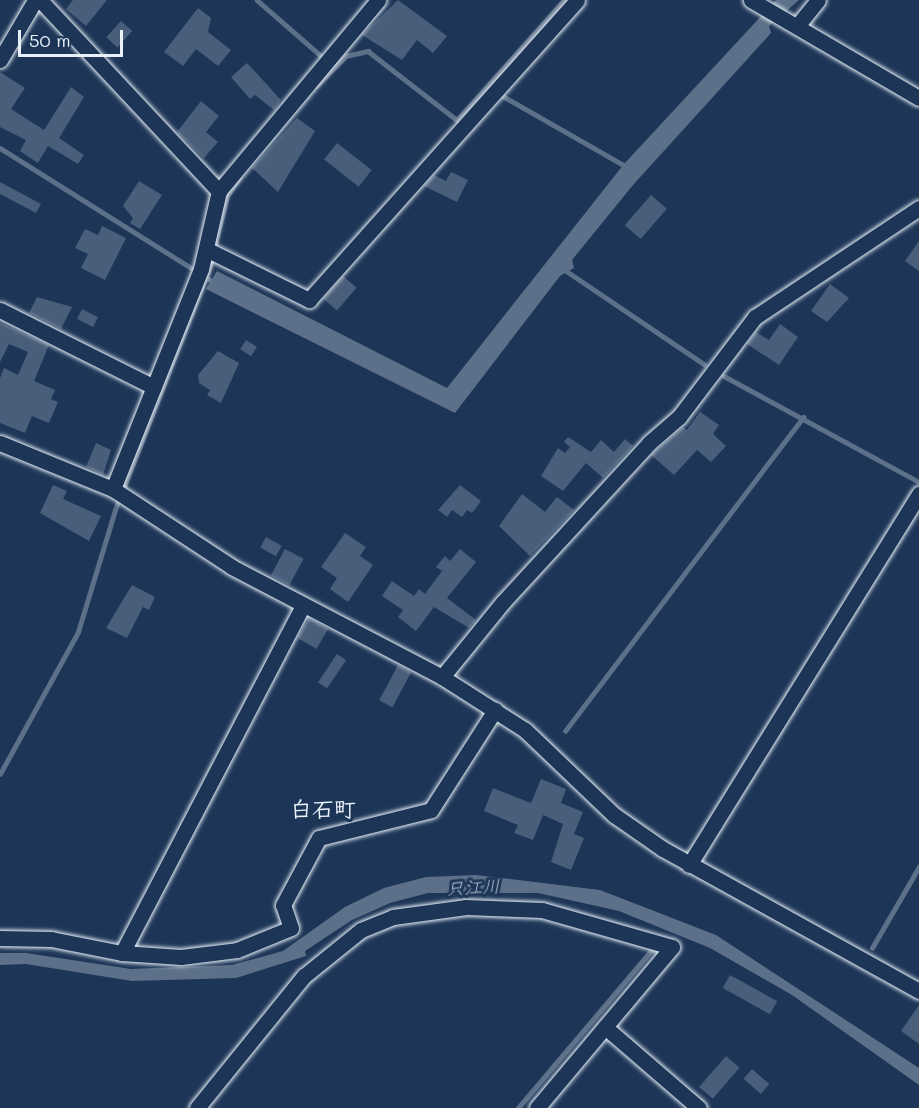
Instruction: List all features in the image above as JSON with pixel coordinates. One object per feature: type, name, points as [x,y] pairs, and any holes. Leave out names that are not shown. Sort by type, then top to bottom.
[{"type":"street","points":[[0,60],[35,0]]},
{"type":"street","points":[[40,0],[219,191]]},
{"type":"street","points":[[119,492],[154,387],[208,250],[207,228],[219,191],[378,0]]},
{"type":"street","points":[[208,250],[309,300],[577,0]]},
{"type":"street","points":[[751,0],[919,98]]},
{"type":"street","points":[[790,22],[818,0]]},
{"type":"street","points":[[442,677],[527,575],[648,443],[679,417],[755,317],[919,208]]},
{"type":"street","points":[[0,310],[154,387]]},
{"type":"street","points":[[0,443],[119,492],[303,605],[442,677],[525,730],[614,815],[689,865],[919,991]]},
{"type":"street","points":[[689,865],[919,494]]},
{"type":"street","points":[[122,953],[303,605]]},
{"type":"street","points":[[0,938],[51,939],[122,953],[181,957],[237,950],[291,928],[283,905],[319,838],[431,810],[495,710]]},
{"type":"street","points":[[197,1108],[304,976],[361,930],[393,916],[466,908],[542,910],[672,947],[537,1108]]},
{"type":"street","points":[[605,1027],[699,1108]]},
{"type":"water","points":[[776,0],[799,0],[769,26],[771,33],[633,185],[572,260],[574,268],[560,276],[455,413],[206,289],[217,271],[447,388],[624,164]]},
{"type":"water","name":"只江川","points":[[476,875],[600,890],[716,935],[919,1068],[919,1085],[792,995],[710,948],[619,911],[538,893],[428,893],[390,903],[352,920],[305,951],[306,956],[236,978],[132,981],[26,964],[0,965],[0,953],[26,953],[131,969],[232,965],[283,951],[345,907],[384,888],[426,877]]},
{"type":"building","points":[[73,0],[107,0],[86,26],[66,9]]},
{"type":"building","points":[[398,0],[447,36],[433,53],[417,40],[402,60],[362,35]]},
{"type":"building","points":[[198,8],[211,18],[208,32],[231,50],[218,66],[196,49],[183,66],[164,52]]},
{"type":"building","points":[[121,21],[132,31],[117,47],[106,37]]},
{"type":"building","points":[[247,63],[281,100],[274,110],[255,95],[250,99],[231,77]]},
{"type":"building","points":[[0,72],[25,88],[11,109],[44,130],[71,87],[84,97],[59,138],[84,155],[78,164],[48,146],[38,163],[20,151],[26,140],[0,127]]},
{"type":"building","points":[[201,101],[219,116],[206,132],[218,142],[204,158],[177,132]]},
{"type":"building","points":[[297,118],[315,131],[278,192],[252,168]]},
{"type":"building","points":[[337,143],[372,170],[359,187],[324,160]]},
{"type":"building","points":[[451,172],[468,180],[457,202],[424,186],[434,175],[446,181]]},
{"type":"building","points":[[139,181],[162,195],[140,229],[130,223],[133,218],[123,206]]},
{"type":"building","points":[[0,182],[41,204],[36,213],[0,194]]},
{"type":"building","points":[[651,195],[667,209],[641,239],[625,225]]},
{"type":"building","points":[[102,226],[126,238],[105,280],[81,268],[88,254],[75,248],[85,229],[98,235]]},
{"type":"building","points":[[919,241],[919,271],[905,261]]},
{"type":"building","points":[[343,276],[357,288],[337,310],[323,299]]},
{"type":"building","points":[[830,284],[849,298],[827,322],[811,311]]},
{"type":"building","points":[[37,297],[72,307],[61,329],[29,313]]},
{"type":"building","points":[[82,309],[98,317],[93,327],[77,319]]},
{"type":"building","points":[[0,323],[49,345],[34,381],[55,390],[51,399],[58,402],[49,423],[32,416],[25,433],[0,423],[0,378],[4,368],[18,375],[28,352],[9,344],[0,362]]},
{"type":"building","points":[[780,324],[798,337],[779,365],[747,344],[756,332],[769,340]]},
{"type":"building","points":[[246,340],[257,347],[251,356],[240,349]]},
{"type":"building","points":[[218,351],[239,363],[221,403],[207,395],[210,390],[199,383],[198,375]]},
{"type":"building","points":[[700,412],[719,425],[713,434],[726,446],[711,462],[697,450],[674,475],[651,455],[683,427],[687,430]]},
{"type":"building","points":[[568,437],[591,452],[601,440],[614,452],[625,439],[633,446],[603,478],[586,463],[563,491],[541,476],[558,448],[565,453],[570,447],[564,442]]},
{"type":"building","points":[[96,443],[111,450],[103,475],[86,467]]},
{"type":"building","points":[[53,485],[67,491],[63,499],[101,516],[89,541],[40,513]]},
{"type":"building","points":[[460,485],[481,501],[472,513],[467,510],[462,517],[452,510],[447,517],[438,510]]},
{"type":"building","points":[[522,494],[545,512],[557,497],[574,510],[530,556],[499,526]]},
{"type":"building","points":[[345,533],[366,547],[360,556],[373,565],[348,602],[330,589],[337,578],[321,567]]},
{"type":"building","points":[[266,537],[282,546],[276,556],[260,547]]},
{"type":"building","points":[[285,549],[304,559],[289,585],[271,575]]},
{"type":"building","points":[[460,549],[476,562],[447,598],[476,620],[469,628],[434,607],[416,631],[398,617],[403,610],[382,596],[392,581],[414,596],[419,589],[425,594],[442,571],[436,567],[445,556],[450,561]]},
{"type":"building","points":[[132,585],[155,597],[149,610],[143,607],[127,638],[106,628]]},
{"type":"building","points":[[309,618],[328,629],[317,649],[298,638]]},
{"type":"building","points":[[337,654],[346,660],[327,688],[318,682]]},
{"type":"building","points":[[398,665],[411,672],[392,707],[379,700]]},
{"type":"building","points":[[541,779],[566,789],[561,803],[583,812],[574,834],[584,838],[571,870],[551,862],[563,824],[543,815],[533,840],[514,833],[518,825],[484,811],[493,788],[531,803]]},
{"type":"building","points":[[730,975],[777,1001],[770,1014],[723,988]]},
{"type":"building","points":[[919,1005],[919,1044],[901,1031]]},
{"type":"building","points":[[726,1056],[740,1068],[713,1099],[699,1087]]},
{"type":"building","points":[[752,1069],[769,1084],[761,1094],[743,1079]]},
{"type":"waterway","points":[[257,0],[320,55]]},
{"type":"waterway","points":[[316,86],[346,56],[368,51],[457,120],[564,0]]},
{"type":"waterway","points":[[501,95],[629,168]]},
{"type":"waterway","points":[[0,148],[214,282]]},
{"type":"waterway","points":[[215,244],[227,196],[239,178]]},
{"type":"waterway","points":[[0,774],[78,632],[115,510],[212,260]]},
{"type":"waterway","points":[[565,270],[704,364]]},
{"type":"waterway","points":[[724,376],[919,482]]},
{"type":"waterway","points":[[565,731],[803,417]]},
{"type":"waterway","points":[[872,948],[919,867]]},
{"type":"waterway","points":[[518,1108],[654,947]]},
{"type":"district","name":"白石町","points":[[323,809]]}]
